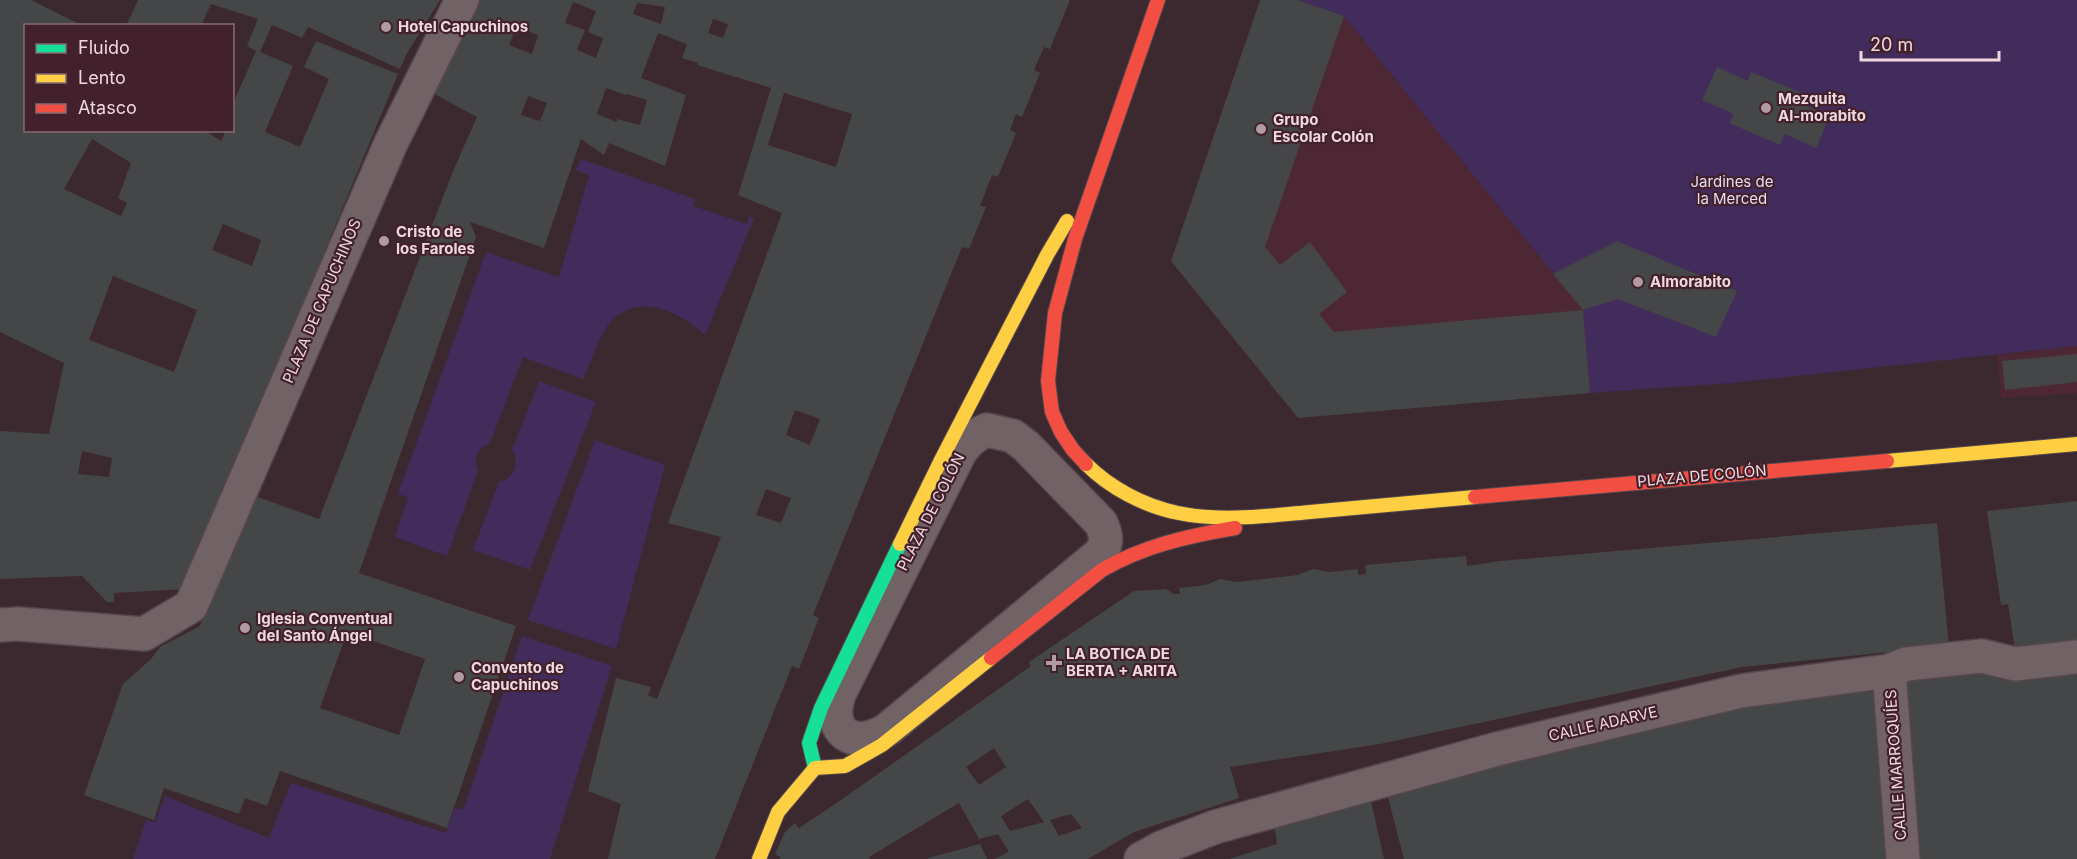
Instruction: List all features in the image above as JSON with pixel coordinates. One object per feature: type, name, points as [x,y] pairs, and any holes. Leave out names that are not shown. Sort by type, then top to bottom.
[{"type":"main road","name":"PLAZA DE COLÓN","points":[[1158,0],[1072,246],[1057,303],[1050,348],[1048,392],[1058,429],[1078,456],[1107,482],[1137,499],[1166,511],[1209,517],[1264,516],[2077,444]]},
{"type":"main road","name":"PLAZA DE COLÓN","points":[[1103,160],[1047,255],[1011,324],[940,462],[820,708],[809,743],[815,768],[845,766],[882,745],[1102,570],[1118,560],[1148,548],[1219,530],[1328,509]]},
{"type":"main road","points":[[759,859],[778,812],[815,768]]},
{"type":"street","name":"PLAZA DE CAPUCHINOS","points":[[0,625],[18,624],[144,634],[191,606],[391,143],[462,0]]},
{"type":"street","name":"PLAZA DE COLÓN","points":[[987,430],[1013,436],[1026,446],[1101,523],[1106,535],[1104,548],[1097,557],[888,729],[874,737],[862,740],[844,733],[838,722],[835,709],[844,684],[960,452],[968,441],[987,430]]},
{"type":"street","name":"CALLE ADARVE","points":[[1141,859],[1161,848],[1215,827],[1497,749],[1741,691],[1889,671],[1906,664],[1982,656],[2015,664],[2077,657]]},
{"type":"street","name":"CALLE MARROQUÍES","points":[[1889,671],[1903,859]]},
{"type":"shaded area","points":[[1260,0],[1298,0],[1344,16],[1583,310],[1590,393],[1298,418],[1171,261]]},
{"type":"shaded area","points":[[2077,346],[2077,393],[2001,398],[1997,355]]},
{"type":"green space","name":"Jardines de la Merced","points":[[1298,0],[2077,0],[2077,346],[1731,383],[1590,393],[1583,310],[1344,16]]},
{"type":"green space","points":[[581,159],[695,199],[693,206],[747,224],[749,216],[754,219],[705,335],[683,318],[657,308],[644,306],[619,314],[608,325],[583,379],[523,357],[490,443],[477,454],[478,471],[447,556],[395,537],[408,497],[398,494],[486,252],[559,277],[589,175],[576,170]]},
{"type":"green space","points":[[539,381],[596,402],[530,570],[473,550],[499,482],[509,477],[515,469],[516,460],[512,449]]},
{"type":"green space","points":[[595,440],[665,465],[616,649],[528,620]]},
{"type":"green space","points":[[522,636],[612,666],[550,859],[133,859],[146,820],[155,822],[165,796],[269,838],[291,783],[446,833],[455,808],[464,809]]},
{"type":"building","points":[[0,0],[31,0],[79,24],[24,24],[24,132],[207,132],[221,141],[225,132],[234,132],[234,101],[256,51],[247,46],[258,19],[211,4],[202,24],[127,24],[138,0],[440,0],[406,55],[400,69],[308,27],[302,38],[272,25],[260,52],[293,66],[265,132],[300,147],[329,79],[304,67],[316,41],[398,74],[185,589],[114,593],[114,602],[107,602],[82,576],[0,579],[0,431],[49,434],[64,363],[0,332]],"holes":[[[92,139],[131,163],[118,198],[127,203],[121,216],[64,189]],[[223,224],[261,240],[252,266],[212,250]],[[113,276],[197,310],[174,372],[89,340]],[[82,451],[112,458],[109,477],[78,474]]]},
{"type":"building","points":[[469,0],[1070,0],[1050,49],[1044,47],[1034,70],[1040,73],[1022,117],[1016,114],[1010,130],[1016,133],[998,177],[992,175],[980,206],[986,207],[969,249],[962,247],[813,615],[819,618],[799,669],[792,666],[715,859],[608,859],[621,804],[588,791],[616,678],[651,687],[648,695],[657,699],[721,537],[668,523],[782,213],[738,195],[771,88],[697,65],[698,63],[682,58],[687,44],[658,33],[641,78],[686,95],[665,166],[609,143],[604,155],[581,139],[544,248],[470,222],[476,237],[359,573],[516,626],[447,828],[280,771],[267,806],[245,798],[239,814],[164,788],[154,820],[84,795],[123,684],[151,659],[160,647],[200,626],[249,494],[319,519],[453,171],[477,117],[429,91]],"holes":[[[573,2],[596,11],[588,32],[603,38],[596,58],[577,50],[585,30],[565,23]],[[637,3],[665,7],[661,24],[633,14]],[[713,19],[728,24],[723,38],[708,33]],[[516,27],[538,35],[532,54],[509,45]],[[606,88],[647,100],[640,125],[617,119],[616,122],[597,114]],[[784,93],[852,114],[836,167],[768,145]],[[528,96],[547,103],[540,121],[521,115]],[[795,410],[820,419],[810,445],[786,435]],[[766,489],[791,498],[781,523],[756,515]],[[347,632],[425,659],[399,735],[320,708]]]},
{"type":"building","name":"Grupo Escolar Colón","points":[[1260,0],[1298,0],[1344,16],[1265,247],[1280,265],[1310,242],[1347,292],[1319,314],[1334,332],[1583,310],[1590,393],[1298,418],[1171,261]]},
{"type":"building","name":"Mezquita Al-morabito","points":[[1717,67],[1748,81],[1751,72],[1802,93],[1798,102],[1830,116],[1816,148],[1785,134],[1780,145],[1729,123],[1734,114],[1702,100]]},
{"type":"building","name":"Almorabito","points":[[1617,241],[1737,291],[1716,337],[1618,299],[1583,310],[1553,274]]},
{"type":"building","points":[[2077,354],[2077,382],[2005,390],[2002,361]]},
{"type":"building","points":[[2077,501],[2077,644],[2015,649],[2008,604],[2001,605],[1987,511]]},
{"type":"building","points":[[1937,523],[1949,646],[1742,667],[1380,744],[1230,767],[1239,798],[1134,832],[1088,859],[994,859],[1009,852],[998,834],[979,839],[959,803],[869,857],[870,859],[780,859],[775,854],[785,832],[795,823],[799,828],[841,800],[1031,666],[1029,662],[1134,591],[1166,589],[1174,594],[1180,594],[1179,588],[1206,585],[1220,579],[1237,582],[1298,575],[1313,569],[1329,572],[1358,569],[1358,575],[1366,574],[1365,565],[1466,556],[1467,566],[1500,561]],"holes":[[[994,748],[1006,767],[979,785],[966,767]],[[1028,799],[1044,822],[1010,831],[1001,816]],[[1071,814],[1082,828],[1059,836],[1050,820]]]},
{"type":"building","points":[[2077,668],[2077,859],[1913,859],[1914,778],[1905,670]]},
{"type":"building","points":[[1879,691],[1886,859],[1404,859],[1386,790],[1654,723],[1789,698]]},
{"type":"building","points":[[1371,801],[1384,859],[1229,859],[1277,844],[1274,823]]},
{"type":"building","points":[[980,844],[987,859],[928,859],[928,858]]},
{"type":"traffic: fast","points":[[815,768],[809,743],[821,708],[900,544]]},
{"type":"traffic: slow","points":[[900,544],[1047,255],[1067,221]]},
{"type":"traffic: slow","points":[[1887,461],[2077,444]]},
{"type":"traffic: slow","points":[[1086,464],[1106,481],[1140,501],[1165,510],[1194,516],[1227,518],[1261,516],[1475,497]]},
{"type":"traffic: slow","points":[[759,859],[778,812],[815,768],[845,766],[882,745],[991,658]]},
{"type":"traffic: jam","points":[[1086,464],[1061,432],[1052,412],[1048,381],[1055,313],[1075,239],[1158,0]]},
{"type":"traffic: jam","points":[[1475,497],[1887,461]]},
{"type":"traffic: jam","points":[[991,658],[1102,570],[1150,548],[1235,528]]},
{"type":"place","name":"Hotel Capuchinos","points":[[386,27]]},
{"type":"place","name":"Mezquita Al-morabito","points":[[1766,108]]},
{"type":"place","name":"Grupo Escolar Colón","points":[[1261,129]]},
{"type":"place","name":"Cristo de los Faroles","points":[[384,241]]},
{"type":"place","name":"Almorabito","points":[[1638,282]]},
{"type":"place","name":"Iglesia Conventual del Santo Ángel","points":[[245,628]]},
{"type":"place","name":"LA BOTICA DE BERTA + ARITA","points":[[1054,663]]},
{"type":"place","name":"Convento de Capuchinos","points":[[459,677]]}]
